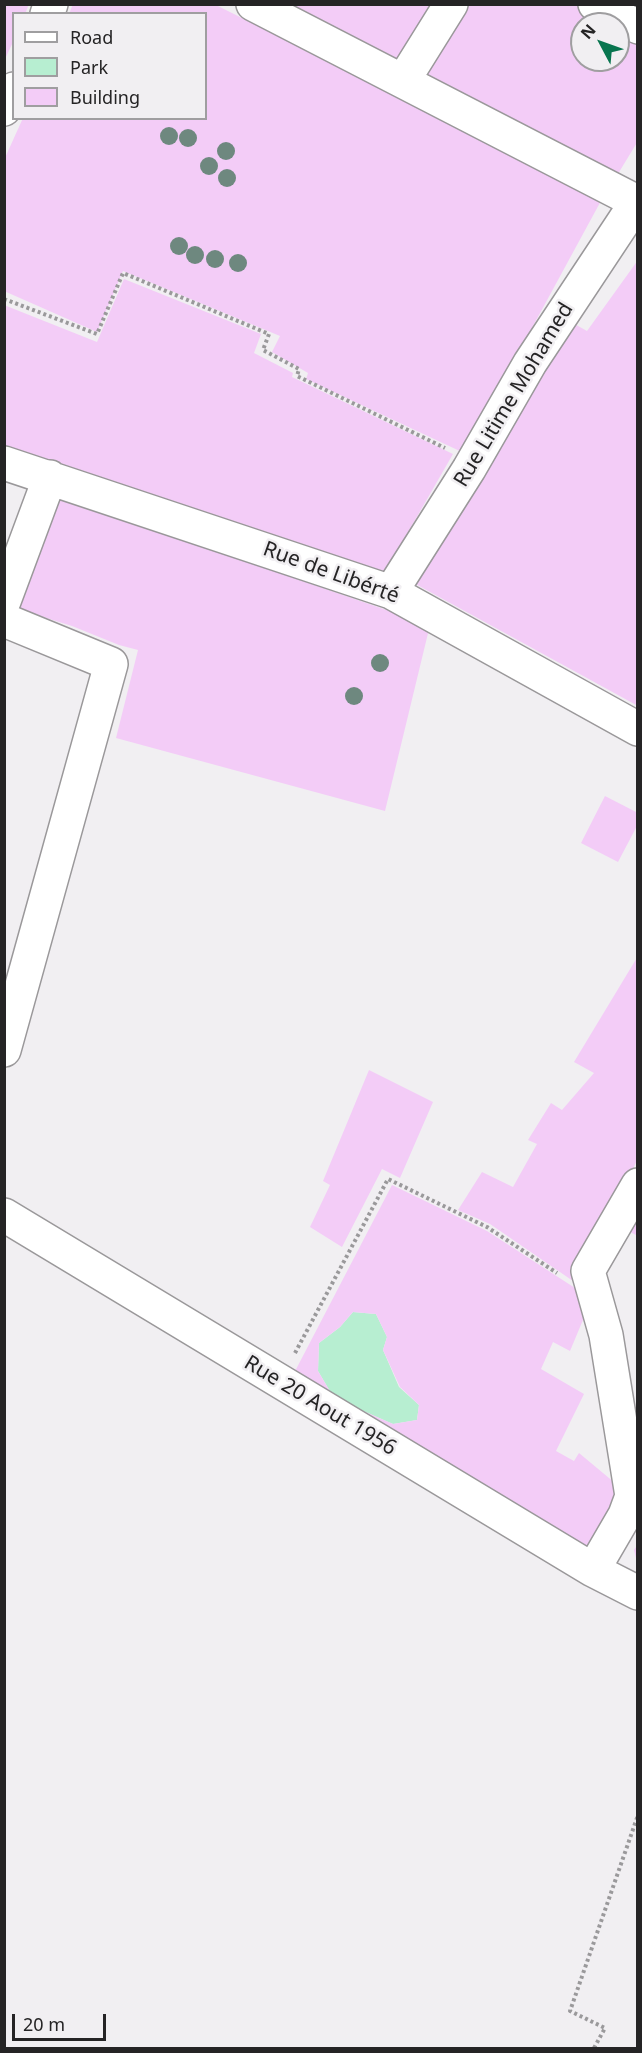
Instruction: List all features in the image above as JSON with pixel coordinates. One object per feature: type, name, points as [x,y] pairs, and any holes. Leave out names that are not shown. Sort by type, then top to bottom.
[{"type":"street","points":[[253,4],[637,201]]},
{"type":"street","points":[[403,81],[451,4]]},
{"type":"street","points":[[595,4],[638,27]]},
{"type":"street","points":[[4,109],[12,93]]},
{"type":"street","name":"Rue Litime Mohamed","points":[[391,592],[473,462],[530,363],[637,201]]},
{"type":"street","name":"Rue de Libérté","points":[[4,463],[391,592],[638,729]]},
{"type":"street","points":[[4,601],[50,477]]},
{"type":"street","points":[[4,620],[111,664],[4,1050]]},
{"type":"street","points":[[593,1570],[626,1515],[632,1496],[606,1335],[588,1271],[638,1185]]},
{"type":"street","name":"Rue 20 Aout 1956","points":[[4,1215],[593,1570],[638,1593]]},
{"type":"path","points":[[4,298],[97,334],[123,273],[269,334],[263,350],[299,369],[297,376],[473,462]]},
{"type":"path","points":[[280,1381],[387,1179],[487,1227],[572,1283],[593,1288]]},
{"type":"path","points":[[594,2049],[605,2028],[570,2011],[638,1815]]},
{"type":"green space","points":[[353,1312],[376,1314],[387,1337],[383,1350],[399,1387],[419,1405],[417,1420],[393,1424],[354,1407],[331,1393],[318,1371],[319,1343],[340,1327]]},
{"type":"building","points":[[4,4],[29,4],[26,12],[12,12],[12,44],[4,61]]},
{"type":"building","points":[[73,4],[214,4],[602,199],[464,453],[306,379],[308,373],[272,352],[280,336],[123,271],[97,332],[4,291],[4,160],[22,120],[207,120],[207,12],[70,12]]},
{"type":"building","points":[[462,4],[573,4],[589,12],[570,12],[570,72],[630,72],[630,33],[638,37],[638,141],[613,182],[421,76]]},
{"type":"building","points":[[283,5],[435,5],[401,69]]},
{"type":"building","points":[[638,260],[638,706],[410,581],[571,322],[587,331]]},
{"type":"building","points":[[124,279],[261,334],[254,353],[293,373],[292,377],[453,454],[384,574],[4,455],[4,305],[97,342]]},
{"type":"building","points":[[56,496],[430,625],[385,811],[116,738],[138,650],[14,608]]},
{"type":"building","points":[[605,796],[638,813],[638,824],[618,862],[581,843]]},
{"type":"building","points":[[638,956],[638,1159],[573,1281],[490,1224],[458,1210],[482,1172],[513,1187],[537,1144],[528,1140],[551,1103],[562,1110],[594,1073],[574,1062]]},
{"type":"building","points":[[369,1070],[433,1102],[400,1178],[382,1169],[342,1247],[310,1227],[330,1185],[323,1181]]},
{"type":"building","points":[[392,1185],[487,1231],[575,1288],[593,1296],[570,1351],[553,1342],[541,1369],[584,1394],[556,1451],[574,1461],[579,1453],[621,1488],[596,1546],[576,1549],[292,1377]],"holes":[[[353,1312],[376,1314],[387,1337],[383,1350],[400,1387],[419,1405],[417,1420],[393,1424],[354,1407],[331,1393],[318,1371],[319,1343],[340,1327]]]},
{"type":"building","points":[[638,1211],[638,1236],[628,1231]]},
{"type":"building","points":[[638,1544],[638,1562],[637,1562],[634,1550]]}]
